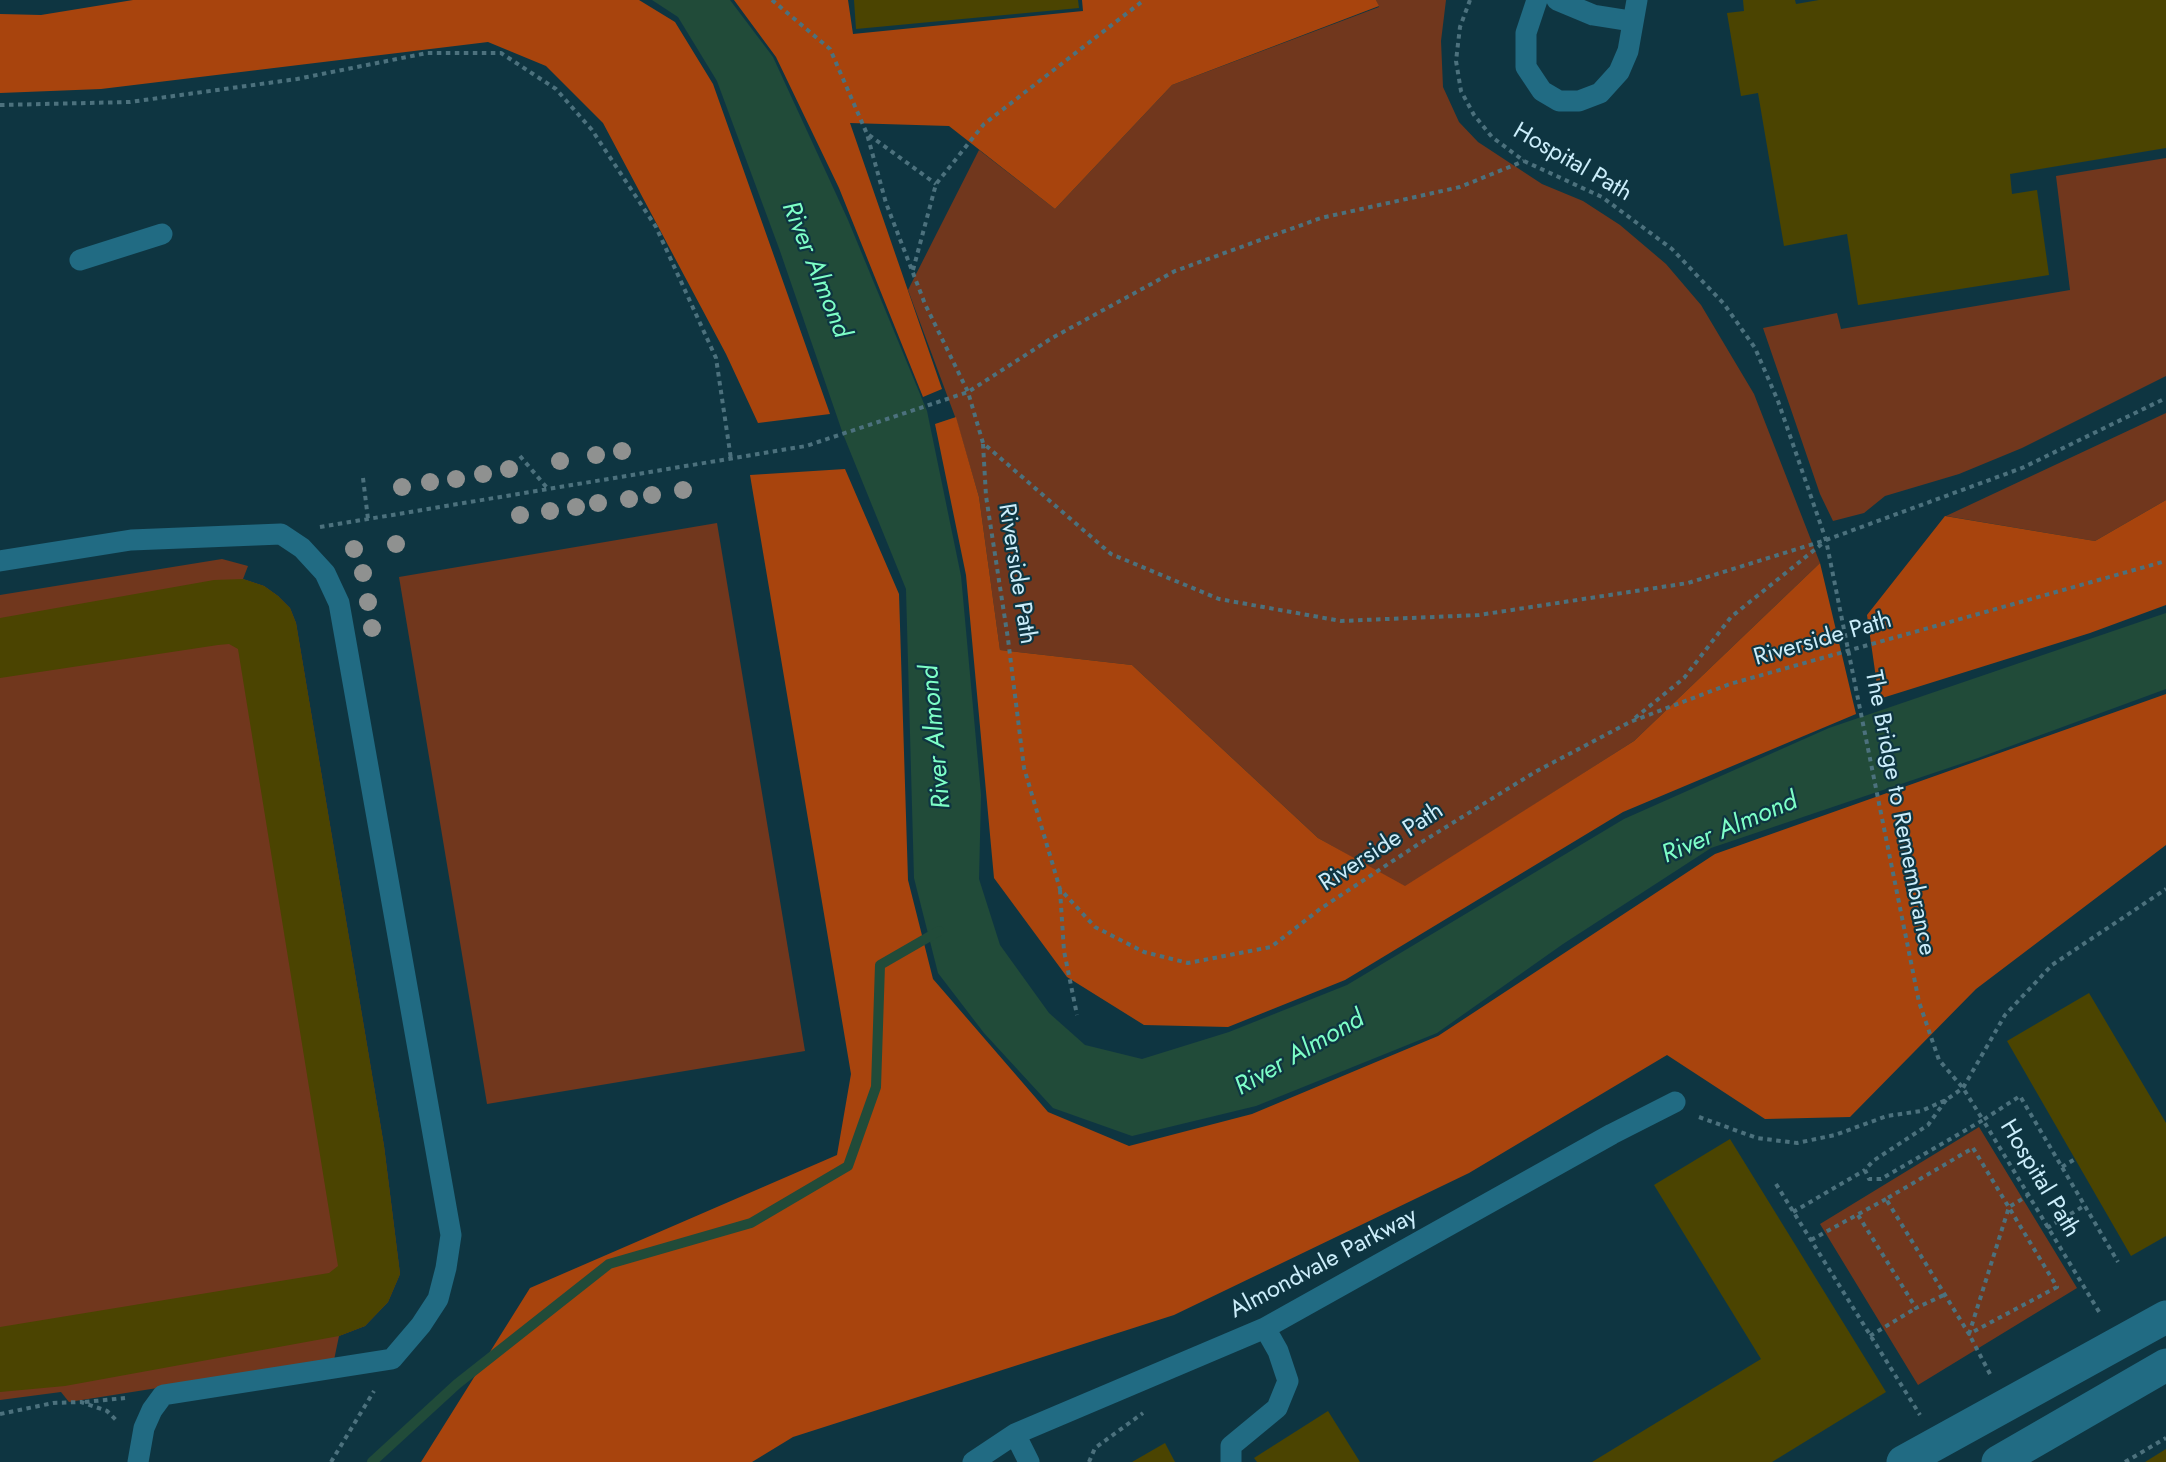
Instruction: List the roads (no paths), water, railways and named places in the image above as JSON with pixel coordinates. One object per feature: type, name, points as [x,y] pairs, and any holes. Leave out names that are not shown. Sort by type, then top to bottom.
[{"type":"street","points":[[1903,1462],[2166,1317]]},
{"type":"street","points":[[1998,1462],[2166,1365]]},
{"type":"lane","points":[[1537,0],[1526,33],[1526,67],[1542,91],[1559,101],[1580,100],[1600,93],[1619,72],[1628,51],[1636,0]]},
{"type":"lane","points":[[1557,0],[1593,15],[1631,21]]},
{"type":"lane","points":[[80,260],[162,234]]},
{"type":"lane","points":[[0,561],[131,540],[281,534],[302,548],[326,573],[339,603],[451,1235],[438,1299],[422,1325],[392,1359],[163,1395],[152,1410],[144,1428],[138,1462]]},
{"type":"lane","name":"Almondvale Parkway","points":[[974,1462],[1015,1434],[1265,1328],[1612,1134],[1676,1102]]},
{"type":"lane","points":[[1231,1462],[1232,1446],[1277,1408],[1288,1381],[1278,1351],[1265,1328]]},
{"type":"lane","points":[[1015,1434],[1029,1462]]},
{"type":"water","name":"River Almond","points":[[652,0],[730,0],[773,57],[848,220],[927,411],[961,576],[981,795],[979,879],[1000,945],[1049,1013],[1085,1045],[1142,1059],[1229,1032],[1347,985],[1624,819],[1829,728],[2166,613],[2166,689],[1978,758],[1711,848],[1563,944],[1437,1033],[1256,1106],[1132,1136],[1053,1108],[984,1033],[938,973],[914,878],[906,589],[843,434],[780,251],[717,81],[678,17]]},
{"type":"waterway","points":[[372,1462],[457,1384],[609,1264],[751,1223],[848,1166],[876,1087],[880,965],[939,931]]}]
